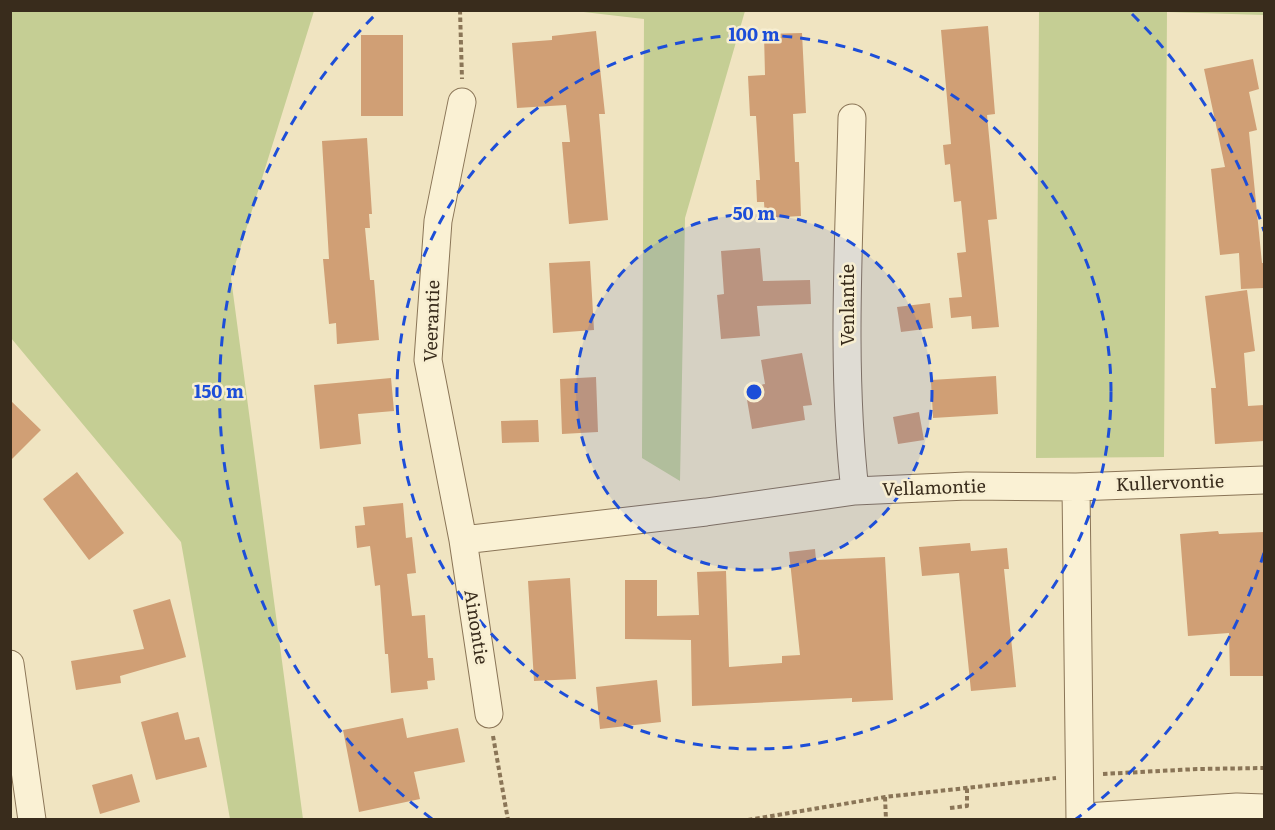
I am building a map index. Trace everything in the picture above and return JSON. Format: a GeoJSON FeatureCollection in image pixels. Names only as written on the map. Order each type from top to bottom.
{"type":"FeatureCollection","features":[{"type":"Feature","properties":{"kind":"street","name":"Veerantie"},"geometry":{"type":"LineString","coordinates":[[462,102],[438,221],[428,360],[463,540]]}},
{"type":"Feature","properties":{"kind":"street","name":"Venlantie"},"geometry":{"type":"LineString","coordinates":[[852,118],[848,287],[849,440],[855,491]]}},
{"type":"Feature","properties":{"kind":"street","name":"Kullervontie"},"geometry":{"type":"LineString","coordinates":[[1076,487],[1264,480]]}},
{"type":"Feature","properties":{"kind":"street","name":"Vellamontie"},"geometry":{"type":"LineString","coordinates":[[463,540],[706,512],[855,491],[968,486],[1076,487]]}},
{"type":"Feature","properties":{"kind":"street"},"geometry":{"type":"LineString","coordinates":[[1076,487],[1080,819]]}},
{"type":"Feature","properties":{"kind":"street","name":"Ainontie"},"geometry":{"type":"LineString","coordinates":[[463,540],[489,714]]}},
{"type":"Feature","properties":{"kind":"street"},"geometry":{"type":"LineString","coordinates":[[10,664],[24,808]]}},
{"type":"Feature","properties":{"kind":"street"},"geometry":{"type":"LineString","coordinates":[[1086,819],[1237,810],[1264,811]]}},
{"type":"Feature","properties":{"kind":"path"},"geometry":{"type":"LineString","coordinates":[[460,10],[462,18],[462,102]]}},
{"type":"Feature","properties":{"kind":"path"},"geometry":{"type":"LineString","coordinates":[[489,714],[508,819]]}},
{"type":"Feature","properties":{"kind":"path"},"geometry":{"type":"LineString","coordinates":[[748,819],[885,797],[1078,776],[1197,769],[1264,768]]}},
{"type":"Feature","properties":{"kind":"path"},"geometry":{"type":"LineString","coordinates":[[950,808],[967,806],[967,788]]}},
{"type":"Feature","properties":{"kind":"path"},"geometry":{"type":"LineString","coordinates":[[885,797],[886,819]]}},
{"type":"Feature","properties":{"kind":"green space"},"geometry":{"type":"Polygon","coordinates":[[[10,11],[314,11],[231,278],[303,819],[230,819],[181,542],[11,338],[10,11]]]}},
{"type":"Feature","properties":{"kind":"green space"},"geometry":{"type":"Polygon","coordinates":[[[575,11],[745,11],[685,218],[680,481],[642,458],[644,19],[575,11]]]}},
{"type":"Feature","properties":{"kind":"green space"},"geometry":{"type":"Polygon","coordinates":[[[983,11],[1264,11],[1264,15],[1167,12],[1164,457],[1036,458],[1039,12],[983,11]]]}},
{"type":"Feature","properties":{"kind":"building"},"geometry":{"type":"Polygon","coordinates":[[[988,26],[995,114],[987,115],[997,219],[988,220],[999,327],[972,329],[971,316],[951,318],[949,298],[962,297],[957,253],[966,252],[961,201],[954,202],[950,164],[945,165],[943,145],[951,144],[941,30],[988,26]]]}},
{"type":"Feature","properties":{"kind":"building"},"geometry":{"type":"Polygon","coordinates":[[[596,31],[605,114],[599,114],[608,220],[569,224],[562,142],[570,142],[566,105],[517,108],[512,43],[552,40],[552,36],[596,31]]]}},
{"type":"Feature","properties":{"kind":"building"},"geometry":{"type":"Polygon","coordinates":[[[802,33],[806,113],[793,114],[795,162],[799,162],[801,216],[765,218],[764,202],[757,202],[756,180],[760,180],[756,116],[750,116],[748,76],[765,75],[764,34],[802,33]]]}},
{"type":"Feature","properties":{"kind":"building"},"geometry":{"type":"Polygon","coordinates":[[[361,35],[403,35],[403,116],[361,116],[361,35]]]}},
{"type":"Feature","properties":{"kind":"building"},"geometry":{"type":"Polygon","coordinates":[[[1253,59],[1259,89],[1249,92],[1257,130],[1249,132],[1262,263],[1264,263],[1264,288],[1241,289],[1239,253],[1220,255],[1211,169],[1225,167],[1204,69],[1253,59]]]}},
{"type":"Feature","properties":{"kind":"building"},"geometry":{"type":"Polygon","coordinates":[[[367,138],[372,214],[369,214],[370,228],[365,228],[370,280],[374,280],[379,340],[337,344],[336,323],[329,324],[323,259],[329,259],[322,141],[367,138]]]}},
{"type":"Feature","properties":{"kind":"building"},"geometry":{"type":"Polygon","coordinates":[[[760,248],[763,281],[810,280],[811,304],[757,306],[760,336],[721,339],[717,295],[724,294],[721,251],[760,248]]]}},
{"type":"Feature","properties":{"kind":"building"},"geometry":{"type":"Polygon","coordinates":[[[590,261],[594,330],[553,333],[549,263],[590,261]]]}},
{"type":"Feature","properties":{"kind":"building"},"geometry":{"type":"Polygon","coordinates":[[[1247,290],[1255,351],[1244,353],[1248,406],[1264,405],[1264,441],[1215,444],[1211,388],[1216,388],[1205,296],[1247,290]]]}},
{"type":"Feature","properties":{"kind":"building"},"geometry":{"type":"Polygon","coordinates":[[[930,303],[933,328],[901,332],[897,307],[930,303]]]}},
{"type":"Feature","properties":{"kind":"building"},"geometry":{"type":"Polygon","coordinates":[[[802,353],[812,405],[803,406],[805,420],[752,429],[745,388],[765,384],[761,360],[802,353]]]}},
{"type":"Feature","properties":{"kind":"building"},"geometry":{"type":"Polygon","coordinates":[[[996,376],[998,414],[933,418],[931,380],[996,376]]]}},
{"type":"Feature","properties":{"kind":"building"},"geometry":{"type":"Polygon","coordinates":[[[596,377],[598,432],[562,434],[560,379],[596,377]]]}},
{"type":"Feature","properties":{"kind":"building"},"geometry":{"type":"Polygon","coordinates":[[[391,378],[394,411],[358,414],[361,444],[320,449],[314,385],[391,378]]]}},
{"type":"Feature","properties":{"kind":"building"},"geometry":{"type":"Polygon","coordinates":[[[10,400],[41,430],[10,461],[10,400]]]}},
{"type":"Feature","properties":{"kind":"building"},"geometry":{"type":"Polygon","coordinates":[[[919,412],[924,440],[898,444],[893,417],[919,412]]]}},
{"type":"Feature","properties":{"kind":"building"},"geometry":{"type":"Polygon","coordinates":[[[538,420],[539,442],[502,443],[501,421],[538,420]]]}},
{"type":"Feature","properties":{"kind":"building"},"geometry":{"type":"Polygon","coordinates":[[[77,472],[124,533],[89,560],[43,499],[77,472]]]}},
{"type":"Feature","properties":{"kind":"building"},"geometry":{"type":"Polygon","coordinates":[[[403,503],[406,538],[412,537],[416,573],[407,574],[412,616],[425,615],[428,658],[433,658],[435,680],[427,681],[428,689],[391,693],[388,654],[385,654],[380,585],[375,586],[370,546],[357,548],[355,526],[365,525],[363,507],[403,503]]]}},
{"type":"Feature","properties":{"kind":"building"},"geometry":{"type":"Polygon","coordinates":[[[1218,531],[1219,534],[1264,532],[1264,676],[1230,676],[1229,633],[1188,636],[1180,534],[1218,531]]]}},
{"type":"Feature","properties":{"kind":"building"},"geometry":{"type":"Polygon","coordinates":[[[970,543],[971,551],[1007,548],[1009,569],[1004,569],[1016,687],[971,691],[959,573],[922,576],[919,547],[970,543]]]}},
{"type":"Feature","properties":{"kind":"building"},"geometry":{"type":"Polygon","coordinates":[[[815,549],[816,560],[885,557],[893,700],[852,702],[852,698],[692,706],[691,640],[625,639],[625,580],[657,580],[657,616],[699,615],[697,572],[726,571],[729,667],[782,663],[782,656],[800,655],[789,552],[815,549]]]}},
{"type":"Feature","properties":{"kind":"building"},"geometry":{"type":"Polygon","coordinates":[[[570,578],[576,679],[534,681],[528,581],[570,578]]]}},
{"type":"Feature","properties":{"kind":"building"},"geometry":{"type":"Polygon","coordinates":[[[170,599],[186,657],[120,676],[121,683],[76,690],[71,661],[144,649],[133,610],[170,599]]]}},
{"type":"Feature","properties":{"kind":"building"},"geometry":{"type":"Polygon","coordinates":[[[657,680],[661,722],[600,729],[596,687],[657,680]]]}},
{"type":"Feature","properties":{"kind":"building"},"geometry":{"type":"Polygon","coordinates":[[[178,712],[185,740],[199,737],[207,767],[156,780],[141,722],[178,712]]]}},
{"type":"Feature","properties":{"kind":"building"},"geometry":{"type":"Polygon","coordinates":[[[403,718],[407,738],[458,728],[465,762],[414,772],[420,799],[359,812],[343,730],[403,718]]]}},
{"type":"Feature","properties":{"kind":"building"},"geometry":{"type":"Polygon","coordinates":[[[132,774],[140,802],[100,814],[92,785],[132,774]]]}}]}
